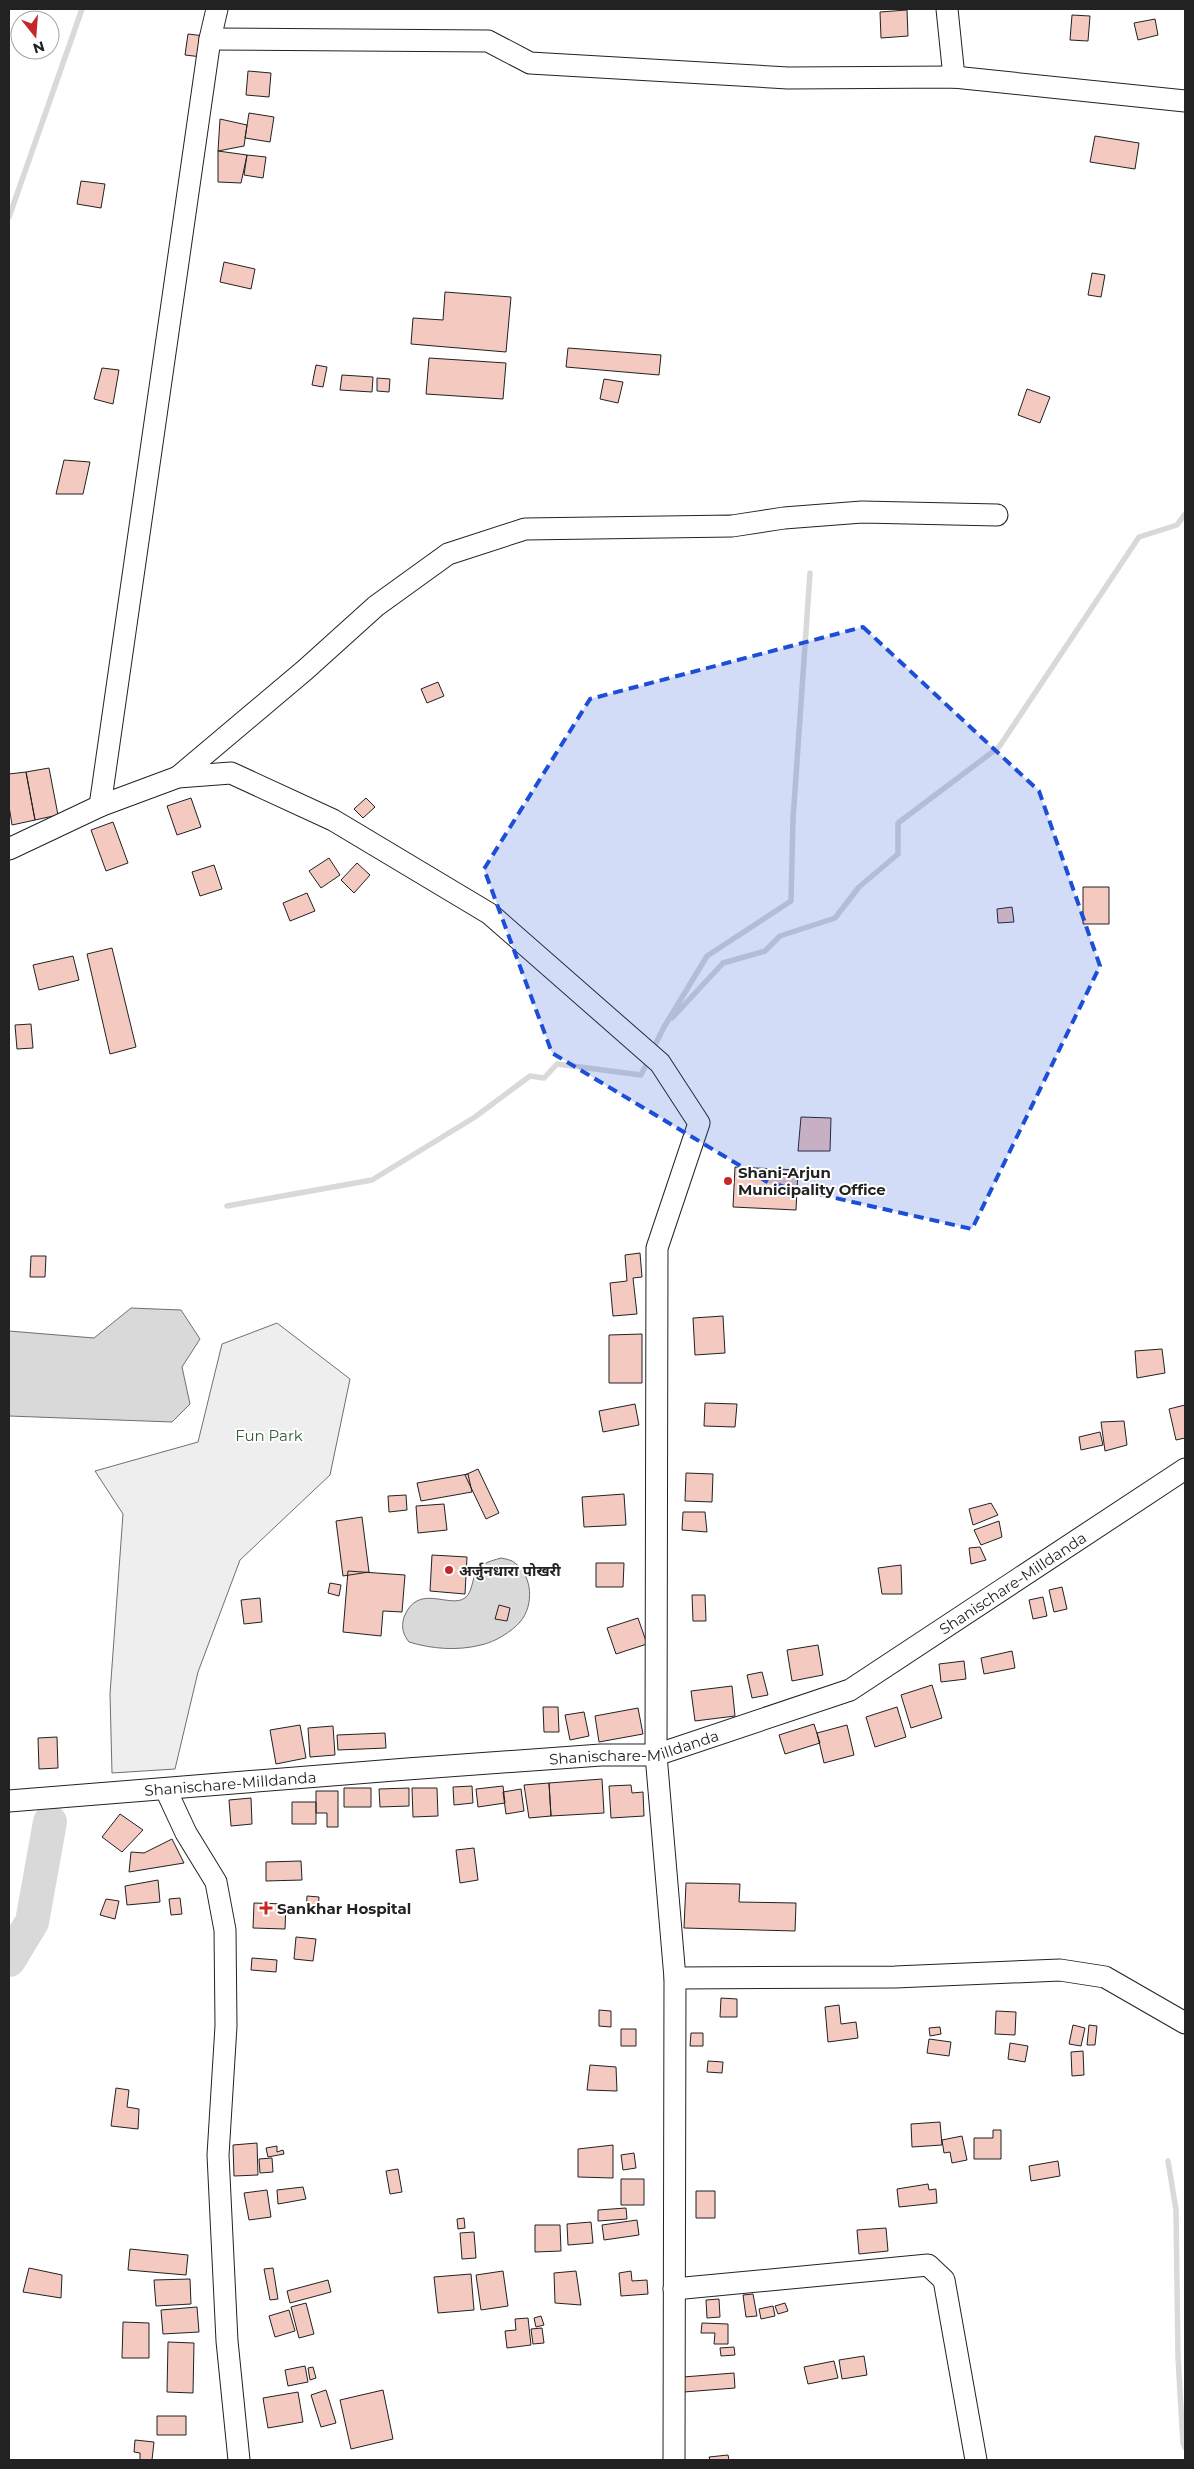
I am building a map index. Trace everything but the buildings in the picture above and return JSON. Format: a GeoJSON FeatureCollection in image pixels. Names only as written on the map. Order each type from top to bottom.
{"type":"FeatureCollection","features":[{"type":"Feature","properties":{"kind":"street"},"geometry":{"type":"LineString","coordinates":[[100,806],[210,38],[216,9]]}},
{"type":"Feature","properties":{"kind":"street"},"geometry":{"type":"LineString","coordinates":[[946,9],[954,77]]}},
{"type":"Feature","properties":{"kind":"street"},"geometry":{"type":"LineString","coordinates":[[210,38],[488,41],[530,63],[788,78],[954,77],[1185,101]]}},
{"type":"Feature","properties":{"kind":"street"},"geometry":{"type":"LineString","coordinates":[[178,777],[305,670],[376,606],[448,554],[525,529],[732,526],[784,518],[862,512],[998,515]]}},
{"type":"Feature","properties":{"kind":"street"},"geometry":{"type":"LineString","coordinates":[[9,849],[100,806],[178,777],[231,773],[333,820],[490,914],[660,1063],[698,1123],[657,1248],[656,1756],[675,1978],[674,2460]]}},
{"type":"Feature","properties":{"kind":"street","name":"Shanischare-Milldanda"},"geometry":{"type":"LineString","coordinates":[[9,1801],[166,1790],[408,1768],[601,1755],[656,1756],[850,1690],[1185,1468]]}},
{"type":"Feature","properties":{"kind":"street"},"geometry":{"type":"LineString","coordinates":[[166,1790],[186,1833],[216,1882],[225,1930],[226,2026],[218,2155],[227,2342],[240,2460]]}},
{"type":"Feature","properties":{"kind":"street"},"geometry":{"type":"LineString","coordinates":[[675,1978],[896,1977],[1060,1970],[1105,1977],[1185,2023]]}},
{"type":"Feature","properties":{"kind":"street"},"geometry":{"type":"LineString","coordinates":[[674,2289],[928,2265],[944,2280],[976,2460]]}},
{"type":"Feature","properties":{"kind":"highlighted area"},"geometry":{"type":"Polygon","coordinates":[[[863,627],[1039,791],[1100,966],[972,1229],[769,1183],[552,1053],[484,869],[590,699],[863,627]]]}},
{"type":"Feature","properties":{"kind":"green space","name":"Fun Park"},"geometry":{"type":"Polygon","coordinates":[[[277,1323],[350,1379],[330,1475],[240,1560],[198,1672],[175,1769],[112,1773],[110,1694],[123,1514],[95,1471],[198,1442],[222,1344],[277,1323]]]}},
{"type":"Feature","properties":{"kind":"shaded area"},"geometry":{"type":"Polygon","coordinates":[[[131,1308],[181,1310],[200,1339],[182,1367],[190,1404],[172,1422],[9,1416],[9,1331],[94,1338],[131,1308]]]}},
{"type":"Feature","properties":{"kind":"shaded area"},"geometry":{"type":"Polygon","coordinates":[[[501,1558],[511,1560],[521,1569],[530,1591],[528,1608],[516,1626],[497,1639],[472,1647],[445,1648],[409,1642],[404,1633],[403,1624],[404,1617],[410,1607],[417,1601],[425,1599],[434,1598],[458,1601],[465,1598],[470,1591],[479,1568],[487,1562],[501,1558]]]}},
{"type":"Feature","properties":{"kind":"waterway"},"geometry":{"type":"LineString","coordinates":[[9,217],[82,9]]}},
{"type":"Feature","properties":{"kind":"waterway"},"geometry":{"type":"LineString","coordinates":[[672,1018],[723,963],[765,951],[780,936],[835,918],[859,887],[898,854],[898,823],[999,747],[1139,537],[1177,525],[1185,514]]}},
{"type":"Feature","properties":{"kind":"waterway"},"geometry":{"type":"LineString","coordinates":[[652,1051],[664,1027],[707,956],[791,901],[793,819],[810,573]]}},
{"type":"Feature","properties":{"kind":"waterway"},"geometry":{"type":"LineString","coordinates":[[227,1206],[372,1180],[475,1117],[530,1076],[544,1078],[557,1064],[641,1075],[649,1059]]}},
{"type":"Feature","properties":{"kind":"waterway"},"geometry":{"type":"LineString","coordinates":[[9,1960],[32,1922],[50,1822]]}},
{"type":"Feature","properties":{"kind":"waterway"},"geometry":{"type":"LineString","coordinates":[[1168,2161],[1176,2210],[1178,2357],[1183,2443],[1185,2448]]}},
{"type":"Feature","properties":{"kind":"place","name":"Shani-Arjun Municipality Office"},"geometry":{"type":"Point","coordinates":[728,1181]}},
{"type":"Feature","properties":{"kind":"place","name":"अर्जुनधारा पोखरी"},"geometry":{"type":"Point","coordinates":[449,1570]}},
{"type":"Feature","properties":{"kind":"place","name":"Sankhar Hospital"},"geometry":{"type":"Point","coordinates":[266,1908]}}]}
